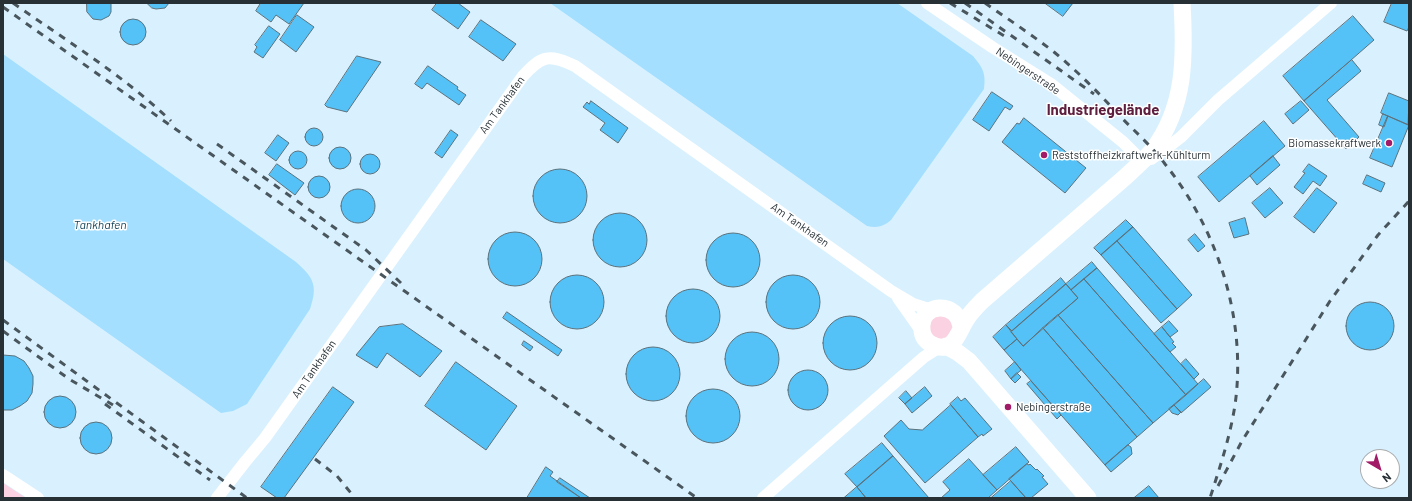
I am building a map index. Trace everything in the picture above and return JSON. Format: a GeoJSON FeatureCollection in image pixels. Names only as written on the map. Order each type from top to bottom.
{"type":"FeatureCollection","features":[{"type":"Feature","properties":{"kind":"street","name":"Nebingerstraße"},"geometry":{"type":"LineString","coordinates":[[927,3],[992,47],[1051,84],[1123,142],[1148,155]]}},
{"type":"Feature","properties":{"kind":"street"},"geometry":{"type":"LineString","coordinates":[[763,498],[924,358],[951,340],[982,301],[1148,155],[1163,133],[1171,117],[1181,83],[1184,55],[1182,3]]}},
{"type":"Feature","properties":{"kind":"street"},"geometry":{"type":"LineString","coordinates":[[1148,155],[1148,160],[1154,158],[1181,137],[1218,100],[1331,3]]}},
{"type":"Feature","properties":{"kind":"street","name":"Am Tankhafen"},"geometry":{"type":"LineString","coordinates":[[217,498],[270,432],[523,76],[534,64],[548,58],[562,60],[575,66],[891,291],[913,304],[932,310]]}},
{"type":"Feature","properties":{"kind":"street","name":"Am Tankhafen"},"geometry":{"type":"LineString","coordinates":[[891,291],[908,310],[923,335]]}},
{"type":"Feature","properties":{"kind":"street"},"geometry":{"type":"LineString","coordinates":[[924,358],[927,350],[923,335],[922,323],[924,318],[932,310],[940,308],[951,310],[964,308],[982,301]]}},
{"type":"Feature","properties":{"kind":"street"},"geometry":{"type":"LineString","coordinates":[[951,310],[958,318],[951,340],[957,352],[968,361],[1088,498]]}},
{"type":"Feature","properties":{"kind":"street"},"geometry":{"type":"LineString","coordinates":[[923,335],[932,344],[951,340]]}},
{"type":"Feature","properties":{"kind":"street"},"geometry":{"type":"LineString","coordinates":[[3,475],[38,498]]}},
{"type":"Feature","properties":{"kind":"shaded area"},"geometry":{"type":"Polygon","coordinates":[[[947,315],[954,326],[946,340],[933,339],[928,324],[933,316],[947,315]]]}},
{"type":"Feature","properties":{"kind":"shaded area"},"geometry":{"type":"Polygon","coordinates":[[[3,483],[26,498],[3,498],[3,483]]]}},
{"type":"Feature","properties":{"kind":"water"},"geometry":{"type":"Polygon","coordinates":[[[550,3],[897,3],[973,56],[983,71],[985,79],[984,89],[891,220],[880,226],[867,226],[550,3]]]}},
{"type":"Feature","properties":{"kind":"water","name":"Tankhafen"},"geometry":{"type":"Polygon","coordinates":[[[3,54],[296,262],[307,273],[313,283],[314,288],[310,309],[247,404],[233,411],[221,413],[3,259],[3,54]]]}},
{"type":"Feature","properties":{"kind":"building"},"geometry":{"type":"Polygon","coordinates":[[[87,3],[111,3],[111,12],[109,16],[101,20],[93,19],[87,12],[87,3]]]}},
{"type":"Feature","properties":{"kind":"building"},"geometry":{"type":"Polygon","coordinates":[[[147,3],[169,3],[165,8],[156,9],[152,8],[147,3]]]}},
{"type":"Feature","properties":{"kind":"building"},"geometry":{"type":"Polygon","coordinates":[[[261,3],[304,3],[289,24],[276,15],[271,22],[256,11],[261,3]]]}},
{"type":"Feature","properties":{"kind":"building"},"geometry":{"type":"Polygon","coordinates":[[[437,3],[458,3],[470,12],[458,29],[432,10],[437,3]]]}},
{"type":"Feature","properties":{"kind":"building"},"geometry":{"type":"Polygon","coordinates":[[[1045,3],[1073,3],[1063,16],[1045,3]]]}},
{"type":"Feature","properties":{"kind":"building"},"geometry":{"type":"Polygon","coordinates":[[[1392,3],[1409,3],[1409,27],[1407,31],[1384,22],[1392,3]]]}},
{"type":"Feature","properties":{"kind":"building"},"geometry":{"type":"Polygon","coordinates":[[[297,15],[314,27],[296,52],[280,40],[297,15]]]}},
{"type":"Feature","properties":{"kind":"building"},"geometry":{"type":"Polygon","coordinates":[[[1353,16],[1374,40],[1304,101],[1283,76],[1353,16]]]}},
{"type":"Feature","properties":{"kind":"building"},"geometry":{"type":"Polygon","coordinates":[[[133,19],[142,23],[146,32],[142,41],[133,45],[124,41],[120,32],[124,23],[133,19]]]}},
{"type":"Feature","properties":{"kind":"building"},"geometry":{"type":"Polygon","coordinates":[[[481,20],[516,44],[503,61],[469,37],[481,20]]]}},
{"type":"Feature","properties":{"kind":"building"},"geometry":{"type":"Polygon","coordinates":[[[269,26],[280,34],[263,58],[254,52],[257,47],[255,45],[269,26]]]}},
{"type":"Feature","properties":{"kind":"building"},"geometry":{"type":"Polygon","coordinates":[[[357,56],[381,62],[347,112],[327,107],[325,105],[357,56]]]}},
{"type":"Feature","properties":{"kind":"building"},"geometry":{"type":"Polygon","coordinates":[[[1352,60],[1361,71],[1327,100],[1359,137],[1346,149],[1304,101],[1352,60]]]}},
{"type":"Feature","properties":{"kind":"building"},"geometry":{"type":"Polygon","coordinates":[[[428,66],[458,87],[457,89],[466,95],[459,105],[427,83],[422,89],[415,84],[428,66]]]}},
{"type":"Feature","properties":{"kind":"building"},"geometry":{"type":"Polygon","coordinates":[[[992,92],[1013,106],[1010,110],[1005,107],[989,131],[973,120],[992,92]]]}},
{"type":"Feature","properties":{"kind":"building"},"geometry":{"type":"Polygon","coordinates":[[[1389,93],[1409,101],[1408,125],[1381,113],[1389,93]]]}},
{"type":"Feature","properties":{"kind":"building"},"geometry":{"type":"Polygon","coordinates":[[[591,101],[628,128],[618,143],[600,130],[605,123],[583,107],[587,102],[589,104],[591,101]]]}},
{"type":"Feature","properties":{"kind":"building"},"geometry":{"type":"Polygon","coordinates":[[[1301,101],[1309,110],[1293,124],[1285,114],[1301,101]]]}},
{"type":"Feature","properties":{"kind":"building"},"geometry":{"type":"Polygon","coordinates":[[[1383,114],[1388,116],[1384,127],[1379,125],[1383,114]]]}},
{"type":"Feature","properties":{"kind":"building","name":"Biomassekraftwerk"},"geometry":{"type":"Polygon","coordinates":[[[1388,116],[1409,125],[1392,167],[1370,158],[1388,116]]]}},
{"type":"Feature","properties":{"kind":"building","name":"Reststoffheizkraftwerk-Kühlturm"},"geometry":{"type":"Polygon","coordinates":[[[1024,118],[1086,168],[1065,193],[1002,142],[1017,123],[1019,124],[1024,118]]]}},
{"type":"Feature","properties":{"kind":"building"},"geometry":{"type":"Polygon","coordinates":[[[1264,121],[1285,146],[1219,202],[1198,177],[1264,121]]]}},
{"type":"Feature","properties":{"kind":"building"},"geometry":{"type":"Polygon","coordinates":[[[314,128],[320,131],[323,137],[320,143],[314,146],[308,143],[305,137],[308,131],[314,128]]]}},
{"type":"Feature","properties":{"kind":"building"},"geometry":{"type":"Polygon","coordinates":[[[451,130],[458,135],[442,158],[435,153],[451,130]]]}},
{"type":"Feature","properties":{"kind":"building"},"geometry":{"type":"Polygon","coordinates":[[[278,135],[289,143],[276,161],[265,153],[278,135]]]}},
{"type":"Feature","properties":{"kind":"building"},"geometry":{"type":"Polygon","coordinates":[[[340,147],[348,150],[351,158],[348,166],[340,169],[332,166],[329,158],[332,150],[340,147]]]}},
{"type":"Feature","properties":{"kind":"building"},"geometry":{"type":"Polygon","coordinates":[[[298,151],[304,154],[307,160],[304,166],[298,169],[292,166],[289,160],[292,154],[298,151]]]}},
{"type":"Feature","properties":{"kind":"building"},"geometry":{"type":"Polygon","coordinates":[[[370,154],[377,157],[380,164],[377,171],[370,174],[363,171],[360,164],[363,157],[370,154]]]}},
{"type":"Feature","properties":{"kind":"building"},"geometry":{"type":"Polygon","coordinates":[[[1273,156],[1280,165],[1257,185],[1250,176],[1273,156]]]}},
{"type":"Feature","properties":{"kind":"building"},"geometry":{"type":"Polygon","coordinates":[[[277,164],[304,183],[295,195],[269,175],[277,164]]]}},
{"type":"Feature","properties":{"kind":"building"},"geometry":{"type":"Polygon","coordinates":[[[1309,164],[1327,176],[1320,186],[1313,181],[1303,194],[1294,187],[1305,173],[1303,172],[1309,164]]]}},
{"type":"Feature","properties":{"kind":"building"},"geometry":{"type":"Polygon","coordinates":[[[555,169],[565,169],[575,173],[583,181],[587,191],[587,201],[583,211],[575,219],[565,223],[555,223],[545,219],[537,211],[533,201],[533,191],[537,181],[545,173],[555,169]]]}},
{"type":"Feature","properties":{"kind":"building"},"geometry":{"type":"Polygon","coordinates":[[[1367,175],[1385,183],[1381,192],[1363,184],[1367,175]]]}},
{"type":"Feature","properties":{"kind":"building"},"geometry":{"type":"Polygon","coordinates":[[[319,176],[327,179],[330,187],[327,195],[319,198],[311,195],[308,187],[311,179],[319,176]]]}},
{"type":"Feature","properties":{"kind":"building"},"geometry":{"type":"Polygon","coordinates":[[[1270,188],[1283,203],[1265,218],[1252,203],[1270,188]]]}},
{"type":"Feature","properties":{"kind":"building"},"geometry":{"type":"Polygon","coordinates":[[[1317,188],[1337,203],[1314,233],[1294,217],[1317,188]]]}},
{"type":"Feature","properties":{"kind":"building"},"geometry":{"type":"Polygon","coordinates":[[[355,189],[361,189],[365,190],[372,196],[375,206],[374,213],[368,220],[361,223],[355,223],[351,222],[344,216],[341,209],[341,203],[342,199],[348,192],[355,189]]]}},
{"type":"Feature","properties":{"kind":"building"},"geometry":{"type":"Polygon","coordinates":[[[615,213],[625,213],[635,217],[643,225],[647,235],[647,245],[643,255],[635,263],[625,267],[615,267],[605,263],[597,255],[593,245],[593,235],[597,225],[605,217],[615,213]]]}},
{"type":"Feature","properties":{"kind":"building"},"geometry":{"type":"Polygon","coordinates":[[[1245,218],[1249,234],[1234,238],[1229,223],[1245,218]]]}},
{"type":"Feature","properties":{"kind":"building"},"geometry":{"type":"Polygon","coordinates":[[[1126,220],[1133,227],[1101,255],[1094,248],[1126,220]]]}},
{"type":"Feature","properties":{"kind":"building"},"geometry":{"type":"Polygon","coordinates":[[[1133,227],[1192,295],[1177,309],[1117,241],[1133,227]]]}},
{"type":"Feature","properties":{"kind":"building"},"geometry":{"type":"Polygon","coordinates":[[[510,232],[520,232],[530,236],[538,244],[542,254],[542,264],[538,274],[530,282],[520,286],[510,286],[500,282],[492,274],[488,264],[488,254],[492,244],[500,236],[510,232]]]}},
{"type":"Feature","properties":{"kind":"building"},"geometry":{"type":"Polygon","coordinates":[[[728,233],[738,233],[748,237],[756,245],[760,255],[760,265],[756,275],[748,283],[738,287],[728,287],[718,283],[710,275],[706,265],[706,255],[710,245],[718,237],[728,233]]]}},
{"type":"Feature","properties":{"kind":"building"},"geometry":{"type":"Polygon","coordinates":[[[1195,234],[1205,246],[1198,252],[1188,240],[1195,234]]]}},
{"type":"Feature","properties":{"kind":"building"},"geometry":{"type":"Polygon","coordinates":[[[1117,241],[1177,309],[1161,323],[1101,255],[1117,241]]]}},
{"type":"Feature","properties":{"kind":"building"},"geometry":{"type":"Polygon","coordinates":[[[1092,262],[1097,268],[1071,290],[1066,284],[1092,262]]]}},
{"type":"Feature","properties":{"kind":"building"},"geometry":{"type":"Polygon","coordinates":[[[1097,268],[1198,384],[1186,395],[1084,279],[1097,268]]]}},
{"type":"Feature","properties":{"kind":"building"},"geometry":{"type":"Polygon","coordinates":[[[572,275],[582,275],[592,279],[600,287],[604,297],[604,307],[600,317],[592,325],[582,329],[572,329],[562,325],[554,317],[550,307],[550,297],[554,287],[562,279],[572,275]]]}},
{"type":"Feature","properties":{"kind":"building"},"geometry":{"type":"Polygon","coordinates":[[[788,275],[798,275],[808,279],[816,287],[820,297],[820,307],[816,317],[808,325],[798,329],[788,329],[778,325],[770,317],[766,307],[766,297],[770,287],[778,279],[788,275]]]}},
{"type":"Feature","properties":{"kind":"building"},"geometry":{"type":"Polygon","coordinates":[[[1061,278],[1066,284],[1012,331],[1006,325],[1061,278]]]}},
{"type":"Feature","properties":{"kind":"building"},"geometry":{"type":"Polygon","coordinates":[[[1084,279],[1186,395],[1153,423],[1058,315],[1078,298],[1071,290],[1084,279]]]}},
{"type":"Feature","properties":{"kind":"building"},"geometry":{"type":"Polygon","coordinates":[[[1066,284],[1078,298],[1023,346],[1011,332],[1066,284]]]}},
{"type":"Feature","properties":{"kind":"building"},"geometry":{"type":"Polygon","coordinates":[[[688,289],[698,289],[708,293],[716,301],[720,311],[720,321],[716,331],[708,339],[698,343],[688,343],[678,339],[670,331],[666,321],[666,311],[670,301],[678,293],[688,289]]]}},
{"type":"Feature","properties":{"kind":"building"},"geometry":{"type":"Polygon","coordinates":[[[1365,302],[1375,302],[1387,309],[1394,321],[1394,331],[1387,343],[1375,350],[1365,350],[1357,346],[1350,339],[1346,331],[1346,321],[1350,313],[1357,306],[1365,302]]]}},
{"type":"Feature","properties":{"kind":"building"},"geometry":{"type":"Polygon","coordinates":[[[507,312],[562,350],[558,356],[503,318],[507,312]]]}},
{"type":"Feature","properties":{"kind":"building"},"geometry":{"type":"Polygon","coordinates":[[[1058,315],[1153,423],[1137,437],[1043,328],[1058,315]]]}},
{"type":"Feature","properties":{"kind":"building"},"geometry":{"type":"Polygon","coordinates":[[[845,316],[855,316],[865,320],[873,328],[877,338],[877,348],[873,358],[865,366],[855,370],[845,370],[835,366],[827,358],[823,348],[823,338],[827,328],[835,320],[845,316]]]}},
{"type":"Feature","properties":{"kind":"building"},"geometry":{"type":"Polygon","coordinates":[[[1169,321],[1178,331],[1170,337],[1162,327],[1169,321]]]}},
{"type":"Feature","properties":{"kind":"building"},"geometry":{"type":"Polygon","coordinates":[[[403,324],[442,351],[420,377],[387,353],[377,368],[356,355],[379,327],[403,324]]]}},
{"type":"Feature","properties":{"kind":"building"},"geometry":{"type":"Polygon","coordinates":[[[1006,325],[1017,339],[1004,350],[993,337],[1006,325]]]}},
{"type":"Feature","properties":{"kind":"building"},"geometry":{"type":"Polygon","coordinates":[[[1162,327],[1174,342],[1172,343],[1176,347],[1170,352],[1154,334],[1162,327]]]}},
{"type":"Feature","properties":{"kind":"building"},"geometry":{"type":"Polygon","coordinates":[[[1043,328],[1137,437],[1105,465],[1004,350],[1017,339],[1023,346],[1043,328]]]}},
{"type":"Feature","properties":{"kind":"building"},"geometry":{"type":"Polygon","coordinates":[[[747,332],[757,332],[767,336],[775,344],[779,354],[779,364],[775,374],[767,382],[757,386],[747,386],[737,382],[729,374],[725,364],[725,354],[729,344],[737,336],[747,332]]]}},
{"type":"Feature","properties":{"kind":"building"},"geometry":{"type":"Polygon","coordinates":[[[524,341],[533,347],[530,351],[522,345],[524,341]]]}},
{"type":"Feature","properties":{"kind":"building"},"geometry":{"type":"Polygon","coordinates":[[[648,347],[658,347],[668,351],[676,359],[680,369],[680,379],[676,389],[668,397],[658,401],[648,401],[638,397],[630,389],[626,379],[626,369],[630,359],[638,351],[648,347]]]}},
{"type":"Feature","properties":{"kind":"building"},"geometry":{"type":"Polygon","coordinates":[[[3,355],[15,356],[24,361],[33,376],[32,393],[27,401],[12,410],[3,410],[3,355]]]}},
{"type":"Feature","properties":{"kind":"building"},"geometry":{"type":"Polygon","coordinates":[[[1186,359],[1199,374],[1194,379],[1181,364],[1186,359]]]}},
{"type":"Feature","properties":{"kind":"building"},"geometry":{"type":"Polygon","coordinates":[[[456,362],[517,406],[486,450],[425,406],[456,362]]]}},
{"type":"Feature","properties":{"kind":"building"},"geometry":{"type":"Polygon","coordinates":[[[1015,362],[1021,370],[1011,379],[1005,371],[1015,362]]]}},
{"type":"Feature","properties":{"kind":"building"},"geometry":{"type":"Polygon","coordinates":[[[812,370],[819,373],[825,379],[828,390],[827,398],[819,407],[812,410],[804,410],[797,407],[789,398],[788,386],[791,379],[800,371],[812,370]]]}},
{"type":"Feature","properties":{"kind":"building"},"geometry":{"type":"Polygon","coordinates":[[[1017,373],[1021,377],[1015,383],[1011,379],[1017,373]]]}},
{"type":"Feature","properties":{"kind":"building"},"geometry":{"type":"Polygon","coordinates":[[[1204,379],[1211,387],[1181,413],[1174,405],[1204,379]]]}},
{"type":"Feature","properties":{"kind":"building"},"geometry":{"type":"Polygon","coordinates":[[[1031,381],[1061,415],[1057,419],[1027,384],[1031,381]]]}},
{"type":"Feature","properties":{"kind":"building"},"geometry":{"type":"Polygon","coordinates":[[[333,387],[354,402],[284,498],[277,498],[261,487],[333,387]]]}},
{"type":"Feature","properties":{"kind":"building"},"geometry":{"type":"Polygon","coordinates":[[[925,387],[932,396],[912,413],[905,404],[925,387]]]}},
{"type":"Feature","properties":{"kind":"building"},"geometry":{"type":"Polygon","coordinates":[[[708,389],[718,389],[728,393],[736,401],[740,411],[740,421],[736,431],[728,439],[718,443],[708,443],[698,439],[690,431],[686,421],[686,411],[690,401],[698,393],[708,389]]]}},
{"type":"Feature","properties":{"kind":"building"},"geometry":{"type":"Polygon","coordinates":[[[906,391],[912,398],[905,404],[899,398],[906,391]]]}},
{"type":"Feature","properties":{"kind":"building"},"geometry":{"type":"Polygon","coordinates":[[[60,396],[69,399],[73,403],[76,412],[73,421],[69,425],[60,428],[51,425],[47,421],[44,412],[47,403],[51,399],[60,396]]]}},
{"type":"Feature","properties":{"kind":"building"},"geometry":{"type":"Polygon","coordinates":[[[958,397],[961,401],[965,398],[992,429],[983,436],[982,434],[978,437],[950,404],[958,397]]]}},
{"type":"Feature","properties":{"kind":"building"},"geometry":{"type":"Polygon","coordinates":[[[951,405],[978,437],[925,483],[884,436],[901,420],[909,429],[922,430],[951,405]]]}},
{"type":"Feature","properties":{"kind":"building"},"geometry":{"type":"Polygon","coordinates":[[[1174,405],[1181,412],[1178,415],[1172,413],[1169,409],[1174,405]]]}},
{"type":"Feature","properties":{"kind":"building"},"geometry":{"type":"Polygon","coordinates":[[[96,422],[105,425],[109,429],[112,438],[109,447],[105,451],[96,454],[87,451],[83,447],[80,438],[83,429],[87,425],[96,422]]]}},
{"type":"Feature","properties":{"kind":"building"},"geometry":{"type":"Polygon","coordinates":[[[882,443],[893,456],[857,487],[845,474],[882,443]]]}},
{"type":"Feature","properties":{"kind":"building"},"geometry":{"type":"Polygon","coordinates":[[[1128,445],[1131,447],[1132,454],[1111,472],[1105,465],[1128,445]]]}},
{"type":"Feature","properties":{"kind":"building"},"geometry":{"type":"Polygon","coordinates":[[[1016,447],[1029,462],[997,490],[983,475],[1016,447]]]}},
{"type":"Feature","properties":{"kind":"building"},"geometry":{"type":"Polygon","coordinates":[[[893,456],[929,498],[866,498],[857,487],[893,456]]]}},
{"type":"Feature","properties":{"kind":"building"},"geometry":{"type":"Polygon","coordinates":[[[969,459],[997,490],[988,498],[941,498],[950,490],[943,482],[969,459]]]}},
{"type":"Feature","properties":{"kind":"building"},"geometry":{"type":"Polygon","coordinates":[[[1027,464],[1030,464],[1036,470],[1037,469],[1044,476],[1042,477],[1048,484],[1031,498],[1026,498],[1009,479],[1027,464]]]}},
{"type":"Feature","properties":{"kind":"building"},"geometry":{"type":"Polygon","coordinates":[[[546,467],[553,472],[550,476],[581,498],[527,498],[546,467]]]}},
{"type":"Feature","properties":{"kind":"building"},"geometry":{"type":"Polygon","coordinates":[[[560,478],[590,498],[581,498],[557,482],[560,478]]]}},
{"type":"Feature","properties":{"kind":"building"},"geometry":{"type":"Polygon","coordinates":[[[1011,481],[1026,498],[991,498],[1011,481]]]}},
{"type":"Feature","properties":{"kind":"building"},"geometry":{"type":"Polygon","coordinates":[[[1149,486],[1159,498],[1134,498],[1149,486]]]}},
{"type":"Feature","properties":{"kind":"building"},"geometry":{"type":"Polygon","coordinates":[[[857,487],[866,498],[844,498],[857,487]]]}},
{"type":"Feature","properties":{"kind":"railway"},"geometry":{"type":"LineString","coordinates":[[13,3],[115,74],[171,121]]}},
{"type":"Feature","properties":{"kind":"railway"},"geometry":{"type":"LineString","coordinates":[[950,3],[1006,37]]}},
{"type":"Feature","properties":{"kind":"railway"},"geometry":{"type":"LineString","coordinates":[[965,3],[1094,94]]}},
{"type":"Feature","properties":{"kind":"railway"},"geometry":{"type":"LineString","coordinates":[[985,3],[1054,52],[1087,81],[1148,144],[1160,157],[1184,190],[1214,247],[1224,277],[1232,309],[1237,341],[1238,373],[1235,405],[1230,429],[1210,498]]}},
{"type":"Feature","properties":{"kind":"railway"},"geometry":{"type":"LineString","coordinates":[[3,7],[697,498]]}},
{"type":"Feature","properties":{"kind":"railway"},"geometry":{"type":"LineString","coordinates":[[217,144],[366,250],[401,283]]}},
{"type":"Feature","properties":{"kind":"railway"},"geometry":{"type":"LineString","coordinates":[[1218,486],[1242,441],[1330,301],[1378,235],[1409,201]]}},
{"type":"Feature","properties":{"kind":"railway"},"geometry":{"type":"LineString","coordinates":[[3,320],[247,498]]}},
{"type":"Feature","properties":{"kind":"railway"},"geometry":{"type":"LineString","coordinates":[[3,331],[69,379],[113,405]]}},
{"type":"Feature","properties":{"kind":"railway"},"geometry":{"type":"LineString","coordinates":[[105,404],[210,480]]}},
{"type":"Feature","properties":{"kind":"railway"},"geometry":{"type":"LineString","coordinates":[[315,459],[337,476],[355,498]]}},
{"type":"Feature","properties":{"kind":"place","name":"Biomassekraftwerk"},"geometry":{"type":"Point","coordinates":[1389,143]}},
{"type":"Feature","properties":{"kind":"place","name":"Reststoffheizkraftwerk-Kühlturm"},"geometry":{"type":"Point","coordinates":[1044,155]}},
{"type":"Feature","properties":{"kind":"place","name":"Nebingerstraße"},"geometry":{"type":"Point","coordinates":[1008,407]}},
{"type":"Feature","properties":{"kind":"district","name":"Industriegelände"},"geometry":{"type":"Point","coordinates":[1103,110]}}]}
